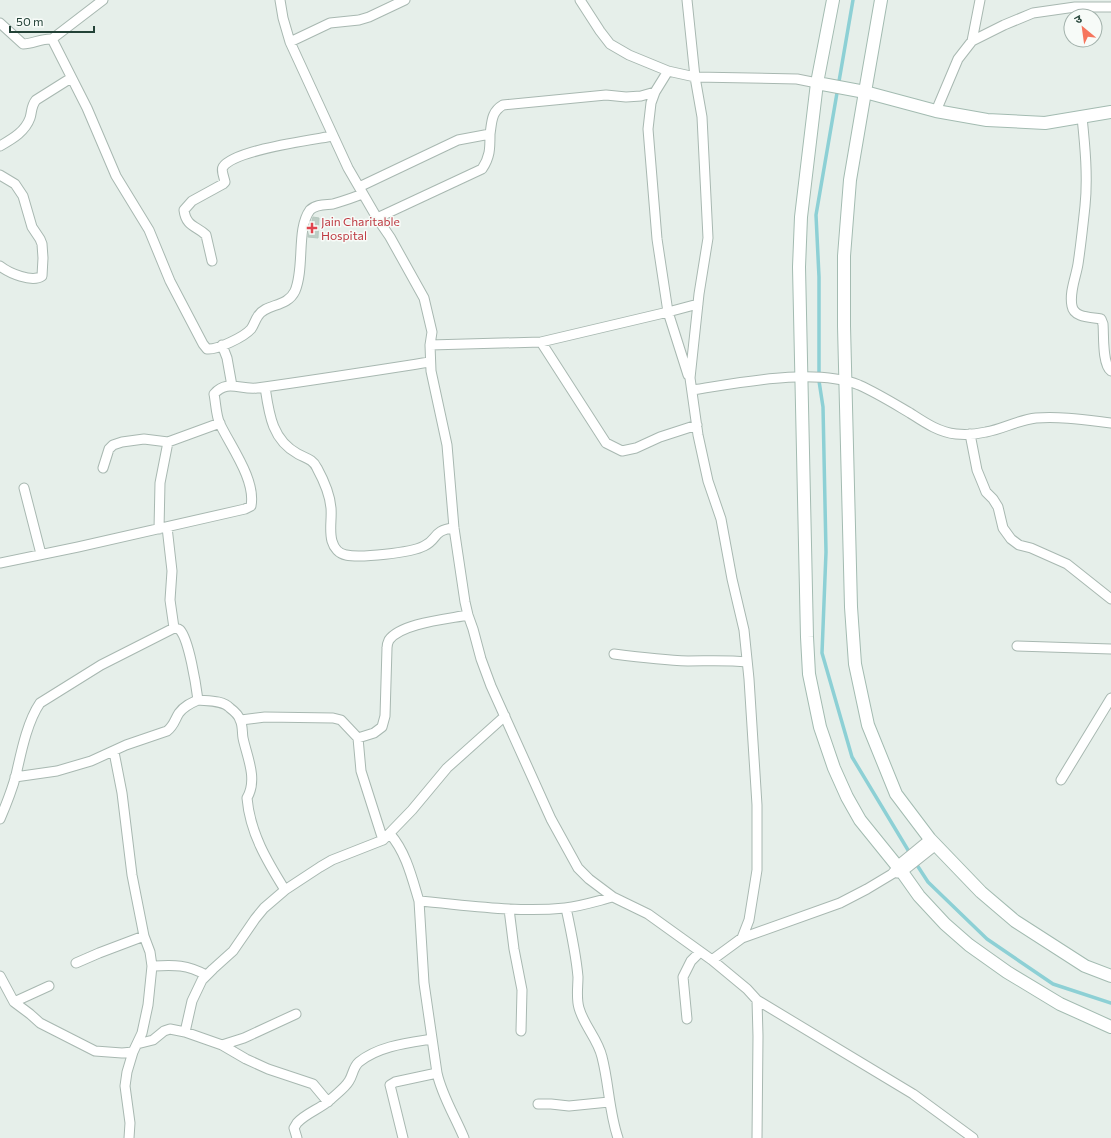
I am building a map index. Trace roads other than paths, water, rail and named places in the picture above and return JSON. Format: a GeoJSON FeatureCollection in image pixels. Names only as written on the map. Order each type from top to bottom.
{"type":"FeatureCollection","features":[{"type":"Feature","properties":{"kind":"street"},"geometry":{"type":"LineString","coordinates":[[280,0],[283,18],[290,42],[348,168],[377,218],[390,237],[424,298],[432,332],[430,346],[431,371],[447,445],[454,528],[468,615],[483,666],[491,686],[552,819],[578,868],[589,879],[613,897],[648,914],[712,960],[747,989],[757,1000],[912,1094],[973,1138]]}},
{"type":"Feature","properties":{"kind":"street"},"geometry":{"type":"LineString","coordinates":[[290,42],[330,23],[359,20],[369,17],[405,0]]}},
{"type":"Feature","properties":{"kind":"street"},"geometry":{"type":"LineString","coordinates":[[580,0],[610,44],[629,55],[668,71],[695,77],[797,79],[859,91],[936,111],[987,120],[1045,123],[1111,112]]}},
{"type":"Feature","properties":{"kind":"street"},"geometry":{"type":"LineString","coordinates":[[687,0],[695,77],[702,117],[708,238],[698,304],[690,378]]}},
{"type":"Feature","properties":{"kind":"street"},"geometry":{"type":"LineString","coordinates":[[833,0],[801,217],[799,267],[807,637],[809,674],[820,727],[834,768],[847,797],[860,820],[900,868],[919,896],[944,924],[969,945],[1008,972],[1060,1004],[1111,1026]]}},
{"type":"Feature","properties":{"kind":"street"},"geometry":{"type":"LineString","coordinates":[[881,0],[859,91],[844,256],[845,380],[851,607],[855,664],[868,725],[896,794],[930,843],[981,892],[1015,921],[1085,966],[1111,976]]}},
{"type":"Feature","properties":{"kind":"street"},"geometry":{"type":"LineString","coordinates":[[972,41],[980,0]]}},
{"type":"Feature","properties":{"kind":"street"},"geometry":{"type":"LineString","coordinates":[[0,23],[23,44],[52,39],[100,1]]}},
{"type":"Feature","properties":{"kind":"street"},"geometry":{"type":"LineString","coordinates":[[936,111],[958,59],[972,41],[1004,25],[1034,13],[1075,6],[1108,5]]}},
{"type":"Feature","properties":{"kind":"street"},"geometry":{"type":"LineString","coordinates":[[52,39],[87,108],[116,176],[149,230],[170,281],[207,349],[212,350],[237,339],[250,331],[261,312],[286,302],[291,297],[295,291],[301,270],[303,230],[310,210],[319,206],[352,198],[361,190],[458,140],[490,134]]}},
{"type":"Feature","properties":{"kind":"street"},"geometry":{"type":"LineString","coordinates":[[668,71],[654,92],[651,103],[648,129],[657,239],[668,312],[690,378],[698,434],[708,481],[721,519],[732,579],[744,630],[747,662],[757,805],[757,870],[749,920],[742,938]]}},
{"type":"Feature","properties":{"kind":"street"},"geometry":{"type":"LineString","coordinates":[[0,146],[20,133],[26,127],[30,118],[32,105],[36,100],[71,78]]}},
{"type":"Feature","properties":{"kind":"street"},"geometry":{"type":"LineString","coordinates":[[377,218],[482,169],[488,160],[490,134],[494,114],[497,108],[503,105],[606,96],[641,96],[654,92]]}},
{"type":"Feature","properties":{"kind":"street"},"geometry":{"type":"LineString","coordinates":[[1082,117],[1085,146],[1085,204],[1078,265],[1073,288],[1072,307],[1075,313],[1100,319],[1103,324],[1106,363],[1111,371]]}},
{"type":"Feature","properties":{"kind":"street"},"geometry":{"type":"LineString","coordinates":[[212,261],[206,235],[192,227],[184,210],[192,201],[225,182],[222,170],[223,167],[230,161],[255,150],[333,136]]}},
{"type":"Feature","properties":{"kind":"street"},"geometry":{"type":"LineString","coordinates":[[0,175],[15,184],[23,196],[32,227],[40,239],[43,258],[42,276],[39,278],[30,278],[15,275],[0,266]]}},
{"type":"Feature","properties":{"kind":"street"},"geometry":{"type":"LineString","coordinates":[[430,346],[541,342],[698,304]]}},
{"type":"Feature","properties":{"kind":"street"},"geometry":{"type":"LineString","coordinates":[[541,342],[606,443],[615,449],[622,451],[636,448],[660,437],[697,425]]}},
{"type":"Feature","properties":{"kind":"street"},"geometry":{"type":"LineString","coordinates":[[222,345],[227,358],[232,386]]}},
{"type":"Feature","properties":{"kind":"street"},"geometry":{"type":"LineString","coordinates":[[0,562],[78,547],[245,509],[251,506],[252,489],[236,452],[220,423],[214,394],[223,386],[250,389],[430,362]]}},
{"type":"Feature","properties":{"kind":"street"},"geometry":{"type":"LineString","coordinates":[[692,390],[754,380],[801,377],[831,378],[845,380],[861,386],[883,397],[935,428],[946,432],[970,434],[986,432],[1009,424],[1035,418],[1065,418],[1111,423]]}},
{"type":"Feature","properties":{"kind":"street"},"geometry":{"type":"LineString","coordinates":[[265,387],[270,419],[277,435],[284,445],[298,454],[308,458],[317,467],[330,499],[332,540],[337,551],[345,555],[363,556],[409,551],[425,546],[438,532],[454,528]]}},
{"type":"Feature","properties":{"kind":"street"},"geometry":{"type":"LineString","coordinates":[[104,468],[109,449],[113,445],[122,442],[144,439],[168,442],[220,423]]}},
{"type":"Feature","properties":{"kind":"street"},"geometry":{"type":"LineString","coordinates":[[970,434],[977,470],[986,492],[993,498],[998,507],[1003,528],[1011,539],[1019,545],[1031,548],[1067,564],[1111,599]]}},
{"type":"Feature","properties":{"kind":"street"},"geometry":{"type":"LineString","coordinates":[[168,442],[160,483],[163,528],[172,571],[170,600],[174,628]]}},
{"type":"Feature","properties":{"kind":"street"},"geometry":{"type":"LineString","coordinates":[[24,488],[41,554]]}},
{"type":"Feature","properties":{"kind":"street"},"geometry":{"type":"LineString","coordinates":[[358,738],[374,733],[382,727],[385,716],[387,648],[389,640],[404,629],[420,624],[468,615]]}},
{"type":"Feature","properties":{"kind":"street"},"geometry":{"type":"LineString","coordinates":[[174,628],[180,631],[185,642],[193,670],[198,700]]}},
{"type":"Feature","properties":{"kind":"street"},"geometry":{"type":"LineString","coordinates":[[0,819],[15,777],[24,741],[36,709],[40,703],[44,699],[101,665],[174,628]]}},
{"type":"Feature","properties":{"kind":"street"},"geometry":{"type":"LineString","coordinates":[[1017,646],[1111,649]]}},
{"type":"Feature","properties":{"kind":"street"},"geometry":{"type":"LineString","coordinates":[[614,654],[687,661],[729,660],[747,662]]}},
{"type":"Feature","properties":{"kind":"street"},"geometry":{"type":"LineString","coordinates":[[1061,780],[1111,698]]}},
{"type":"Feature","properties":{"kind":"street"},"geometry":{"type":"LineString","coordinates":[[15,777],[57,770],[91,761],[167,731],[172,727],[180,712],[186,706],[198,700],[219,702],[229,706],[241,720],[242,733],[251,771],[252,789],[247,798],[252,823],[258,842],[285,890]]}},
{"type":"Feature","properties":{"kind":"street"},"geometry":{"type":"LineString","coordinates":[[185,1032],[192,1001],[202,980],[233,951],[255,919],[269,904],[285,890],[320,866],[386,837],[412,810],[447,768],[505,716]]}},
{"type":"Feature","properties":{"kind":"street"},"geometry":{"type":"LineString","coordinates":[[241,720],[265,717],[333,718],[341,720],[358,738],[361,771],[386,837],[397,842],[405,858],[419,901],[424,983],[437,1073],[440,1087],[464,1138]]}},
{"type":"Feature","properties":{"kind":"street"},"geometry":{"type":"LineString","coordinates":[[114,752],[122,793],[132,875],[144,936],[150,952],[152,966],[148,1005],[142,1033],[127,1072],[125,1086],[130,1123],[129,1138]]}},
{"type":"Feature","properties":{"kind":"street"},"geometry":{"type":"LineString","coordinates":[[900,868],[930,843]]}},
{"type":"Feature","properties":{"kind":"street"},"geometry":{"type":"LineString","coordinates":[[712,960],[742,938],[840,903],[867,889],[923,855],[930,843]]}},
{"type":"Feature","properties":{"kind":"street"},"geometry":{"type":"LineString","coordinates":[[419,901],[509,909],[566,908],[613,897]]}},
{"type":"Feature","properties":{"kind":"street"},"geometry":{"type":"LineString","coordinates":[[566,908],[578,978],[577,996],[579,1007],[591,1034],[598,1045],[607,1079],[609,1102],[618,1138]]}},
{"type":"Feature","properties":{"kind":"street"},"geometry":{"type":"LineString","coordinates":[[509,909],[514,949],[522,990],[521,1031]]}},
{"type":"Feature","properties":{"kind":"street"},"geometry":{"type":"LineString","coordinates":[[76,963],[144,936]]}},
{"type":"Feature","properties":{"kind":"street"},"geometry":{"type":"LineString","coordinates":[[687,1019],[684,977],[691,961],[700,952]]}},
{"type":"Feature","properties":{"kind":"street"},"geometry":{"type":"LineString","coordinates":[[152,966],[175,965],[193,968],[206,975]]}},
{"type":"Feature","properties":{"kind":"street"},"geometry":{"type":"LineString","coordinates":[[0,976],[14,1002],[40,1023],[86,1048],[95,1051],[107,1052],[135,1048],[153,1040],[164,1031],[170,1029],[185,1032],[222,1044],[268,1069],[312,1084],[328,1102]]}},
{"type":"Feature","properties":{"kind":"street"},"geometry":{"type":"LineString","coordinates":[[14,1002],[49,986]]}},
{"type":"Feature","properties":{"kind":"street"},"geometry":{"type":"LineString","coordinates":[[757,1000],[757,1138]]}},
{"type":"Feature","properties":{"kind":"street"},"geometry":{"type":"LineString","coordinates":[[222,1044],[244,1038],[296,1014]]}},
{"type":"Feature","properties":{"kind":"street"},"geometry":{"type":"LineString","coordinates":[[297,1138],[294,1128],[297,1123],[328,1102],[350,1080],[354,1069],[359,1062],[388,1048],[432,1039]]}},
{"type":"Feature","properties":{"kind":"street"},"geometry":{"type":"LineString","coordinates":[[403,1138],[390,1085],[395,1082],[437,1073]]}},
{"type":"Feature","properties":{"kind":"street"},"geometry":{"type":"LineString","coordinates":[[538,1104],[569,1106],[609,1102]]}},
{"type":"Feature","properties":{"kind":"waterway"},"geometry":{"type":"LineString","coordinates":[[853,0],[816,215],[819,277],[819,381],[823,407],[826,552],[822,653],[852,757],[911,855]]}},
{"type":"Feature","properties":{"kind":"waterway"},"geometry":{"type":"LineString","coordinates":[[915,862],[928,882],[987,939],[1053,984],[1111,1003]]}},
{"type":"Feature","properties":{"kind":"place","name":"Jain Charitable Hospital"},"geometry":{"type":"Point","coordinates":[312,228]}}]}
